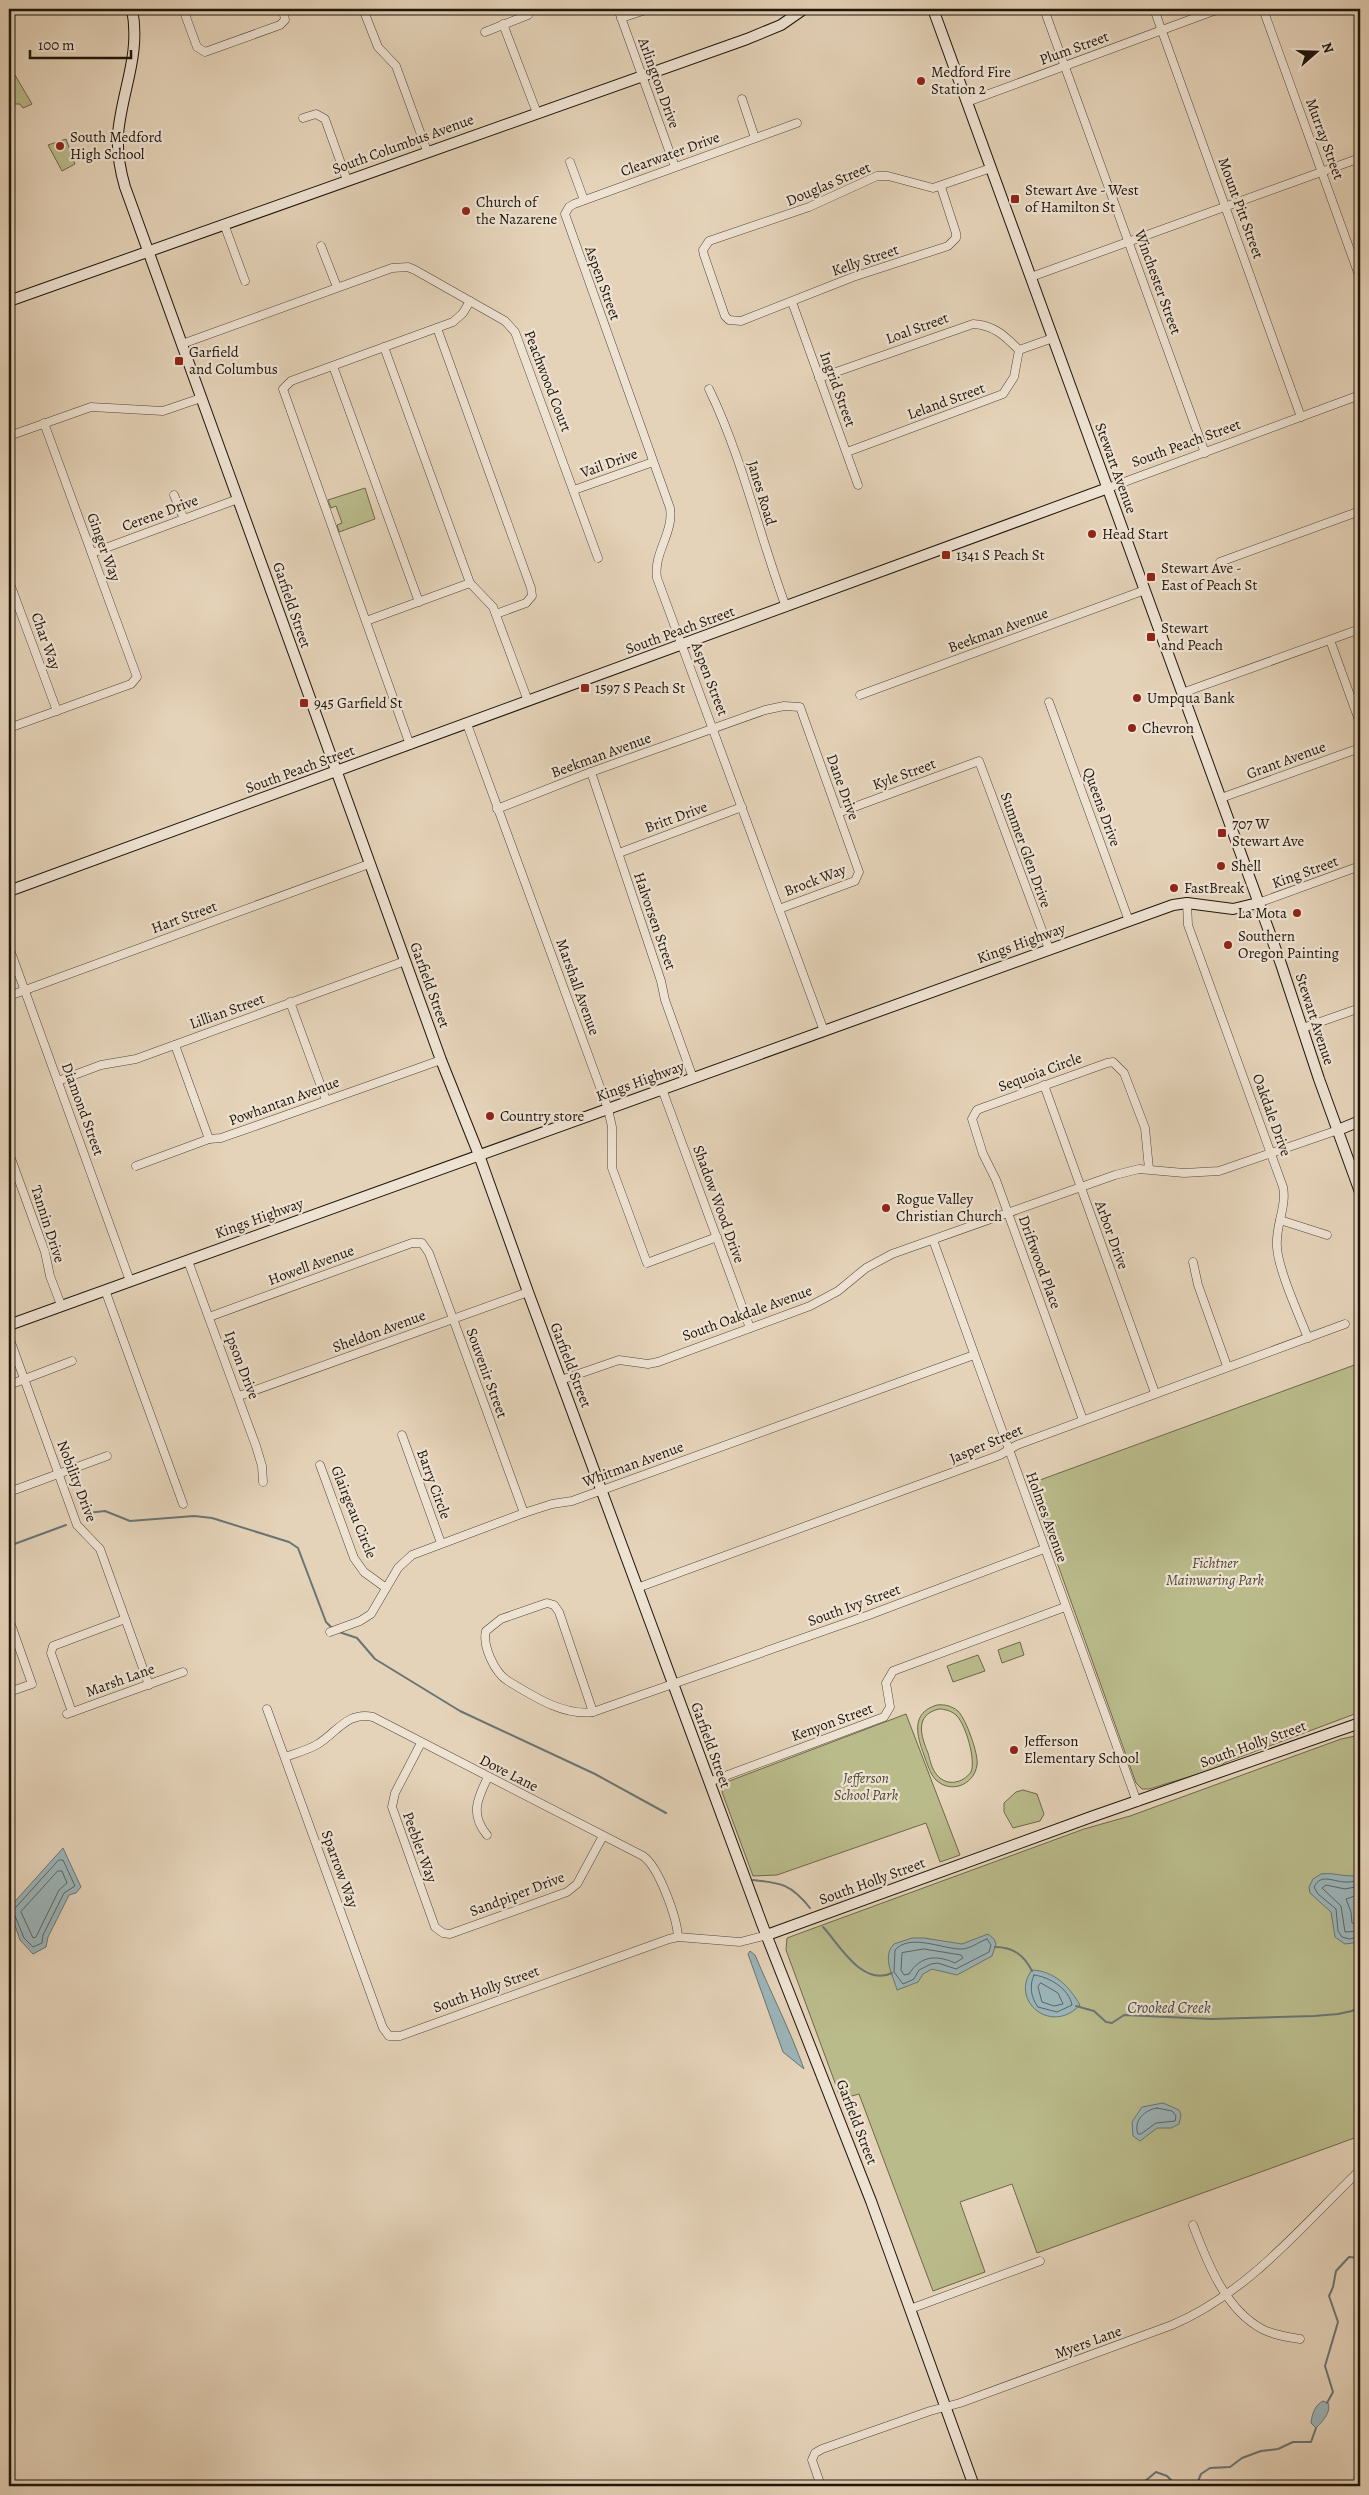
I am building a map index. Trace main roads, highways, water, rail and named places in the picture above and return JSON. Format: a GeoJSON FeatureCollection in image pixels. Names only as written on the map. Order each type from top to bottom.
{"type":"FeatureCollection","features":[{"type":"Feature","properties":{"kind":"main road","name":"Garfield Street"},"geometry":{"type":"LineString","coordinates":[[132,9],[135,46],[120,121],[118,155],[124,187],[238,499],[335,773],[441,1060],[479,1155],[637,1588],[767,1936],[868,2192],[974,2486]]}},
{"type":"Feature","properties":{"kind":"main road","name":"South Columbus Avenue"},"geometry":{"type":"LineString","coordinates":[[9,301],[427,151],[642,77],[764,32],[787,21],[804,9]]}},
{"type":"Feature","properties":{"kind":"main road","name":"Stewart Avenue"},"geometry":{"type":"LineString","coordinates":[[933,9],[1182,692],[1360,1192]]}},
{"type":"Feature","properties":{"kind":"main road","name":"South Peach Street"},"geometry":{"type":"LineString","coordinates":[[9,891],[786,608],[1108,488]]}},
{"type":"Feature","properties":{"kind":"main road","name":"Kings Highway"},"geometry":{"type":"LineString","coordinates":[[9,1324],[1173,905],[1187,903],[1233,909],[1258,903]]}},
{"type":"Feature","properties":{"kind":"main road","name":"South Oakdale Avenue"},"geometry":{"type":"LineString","coordinates":[[1338,1130],[1360,1121]]}},
{"type":"Feature","properties":{"kind":"main road","name":"South Holly Street"},"geometry":{"type":"LineString","coordinates":[[767,1936],[1137,1802],[1360,1724]]}},
{"type":"Feature","properties":{"kind":"water"},"geometry":{"type":"Polygon","coordinates":[[[63,1848],[81,1887],[76,1893],[69,1895],[48,1937],[46,1947],[33,1954],[20,1940],[9,1908],[63,1848]]]}},
{"type":"Feature","properties":{"kind":"water"},"geometry":{"type":"Polygon","coordinates":[[[1321,1874],[1360,1875],[1360,1942],[1345,1944],[1335,1937],[1331,1912],[1310,1893],[1309,1887],[1313,1879],[1321,1874]]]}},
{"type":"Feature","properties":{"kind":"water"},"geometry":{"type":"Polygon","coordinates":[[[988,1934],[994,1939],[996,1944],[992,1956],[957,1975],[932,1969],[923,1974],[918,1982],[897,1990],[888,1961],[890,1949],[894,1944],[912,1938],[924,1938],[962,1944],[988,1934]]]}},
{"type":"Feature","properties":{"kind":"water"},"geometry":{"type":"Polygon","coordinates":[[[750,1951],[755,1955],[804,2069],[783,2052],[748,1954],[750,1951]]]}},
{"type":"Feature","properties":{"kind":"water"},"geometry":{"type":"Polygon","coordinates":[[[1032,1970],[1047,1973],[1060,1981],[1080,2005],[1069,2014],[1057,2017],[1046,2015],[1036,2010],[1029,2002],[1026,1992],[1026,1981],[1032,1970]]]}},
{"type":"Feature","properties":{"kind":"water"},"geometry":{"type":"Polygon","coordinates":[[[1163,2103],[1179,2110],[1181,2115],[1179,2124],[1171,2128],[1157,2128],[1140,2141],[1133,2136],[1132,2122],[1142,2107],[1163,2103]]]}},
{"type":"Feature","properties":{"kind":"water"},"geometry":{"type":"Polygon","coordinates":[[[1323,2401],[1328,2403],[1329,2410],[1316,2428],[1311,2423],[1312,2416],[1316,2407],[1323,2401]]]}},
{"type":"Feature","properties":{"kind":"waterway"},"geometry":{"type":"LineString","coordinates":[[87,1513],[105,1511],[130,1521],[194,1516],[212,1518],[289,1542],[298,1548],[326,1622],[333,1629]]}},
{"type":"Feature","properties":{"kind":"waterway"},"geometry":{"type":"LineString","coordinates":[[9,1546],[66,1525]]}},
{"type":"Feature","properties":{"kind":"waterway"},"geometry":{"type":"LineString","coordinates":[[339,1632],[357,1638],[375,1659],[460,1711],[595,1774],[666,1813]]}},
{"type":"Feature","properties":{"kind":"waterway"},"geometry":{"type":"LineString","coordinates":[[753,1880],[785,1886],[797,1894],[810,1908]]}},
{"type":"Feature","properties":{"kind":"waterway","name":"Crooked Creek"},"geometry":{"type":"LineString","coordinates":[[823,1927],[844,1953],[861,1969],[881,1976],[892,1973]]}},
{"type":"Feature","properties":{"kind":"waterway","name":"Crooked Creek"},"geometry":{"type":"LineString","coordinates":[[995,1947],[1013,1950],[1022,1956],[1032,1971]]}},
{"type":"Feature","properties":{"kind":"waterway","name":"Crooked Creek"},"geometry":{"type":"LineString","coordinates":[[1076,2006],[1094,2011],[1106,2022],[1112,2023],[1124,2015],[1211,2019],[1314,2016],[1352,2011],[1360,2006]]}},
{"type":"Feature","properties":{"kind":"waterway"},"geometry":{"type":"LineString","coordinates":[[1327,2403],[1333,2392],[1325,2366],[1338,2322],[1329,2296],[1336,2271],[1349,2257],[1360,2258]]}},
{"type":"Feature","properties":{"kind":"waterway"},"geometry":{"type":"LineString","coordinates":[[1196,2486],[1201,2474],[1210,2468],[1230,2467],[1242,2458],[1261,2451],[1278,2449],[1293,2442],[1311,2442],[1316,2428]]}},
{"type":"Feature","properties":{"kind":"waterway"},"geometry":{"type":"LineString","coordinates":[[1139,2486],[1156,2472],[1167,2476],[1177,2486]]}},
{"type":"Feature","properties":{"kind":"place","name":"Medford Fire Station 2"},"geometry":{"type":"Point","coordinates":[921,81]}},
{"type":"Feature","properties":{"kind":"place","name":"South Medford High School"},"geometry":{"type":"Point","coordinates":[60,146]}},
{"type":"Feature","properties":{"kind":"place","name":"Stewart Ave - West of Hamilton St"},"geometry":{"type":"Point","coordinates":[1015,199]}},
{"type":"Feature","properties":{"kind":"place","name":"Church of the Nazarene"},"geometry":{"type":"Point","coordinates":[466,211]}},
{"type":"Feature","properties":{"kind":"place","name":"Garfield and Columbus"},"geometry":{"type":"Point","coordinates":[179,361]}},
{"type":"Feature","properties":{"kind":"place","name":"Head Start"},"geometry":{"type":"Point","coordinates":[1092,534]}},
{"type":"Feature","properties":{"kind":"place","name":"1341 S Peach St"},"geometry":{"type":"Point","coordinates":[946,555]}},
{"type":"Feature","properties":{"kind":"place","name":"Stewart Ave - East of Peach St"},"geometry":{"type":"Point","coordinates":[1151,577]}},
{"type":"Feature","properties":{"kind":"place","name":"Stewart and Peach"},"geometry":{"type":"Point","coordinates":[1151,637]}},
{"type":"Feature","properties":{"kind":"place","name":"1597 S Peach St"},"geometry":{"type":"Point","coordinates":[585,688]}},
{"type":"Feature","properties":{"kind":"place","name":"Umpqua Bank"},"geometry":{"type":"Point","coordinates":[1137,698]}},
{"type":"Feature","properties":{"kind":"place","name":"945 Garfield St"},"geometry":{"type":"Point","coordinates":[304,703]}},
{"type":"Feature","properties":{"kind":"place","name":"Chevron"},"geometry":{"type":"Point","coordinates":[1132,728]}},
{"type":"Feature","properties":{"kind":"place","name":"707 W Stewart Ave"},"geometry":{"type":"Point","coordinates":[1222,833]}},
{"type":"Feature","properties":{"kind":"place","name":"Shell"},"geometry":{"type":"Point","coordinates":[1221,866]}},
{"type":"Feature","properties":{"kind":"place","name":"FastBreak"},"geometry":{"type":"Point","coordinates":[1174,888]}},
{"type":"Feature","properties":{"kind":"place","name":"La Mota"},"geometry":{"type":"Point","coordinates":[1297,913]}},
{"type":"Feature","properties":{"kind":"place","name":"Southern Oregon Painting"},"geometry":{"type":"Point","coordinates":[1228,945]}},
{"type":"Feature","properties":{"kind":"place","name":"Country store"},"geometry":{"type":"Point","coordinates":[490,1116]}},
{"type":"Feature","properties":{"kind":"place","name":"Rogue Valley Christian Church"},"geometry":{"type":"Point","coordinates":[886,1208]}},
{"type":"Feature","properties":{"kind":"place","name":"Jefferson Elementary School"},"geometry":{"type":"Point","coordinates":[1014,1750]}},
{"type":"Feature","properties":{"kind":"park label","name":"Fichtner Mainwaring Park"},"geometry":{"type":"Point","coordinates":[1215,1572]}},
{"type":"Feature","properties":{"kind":"park label","name":"Jefferson School Park"},"geometry":{"type":"Point","coordinates":[866,1786]}}]}
